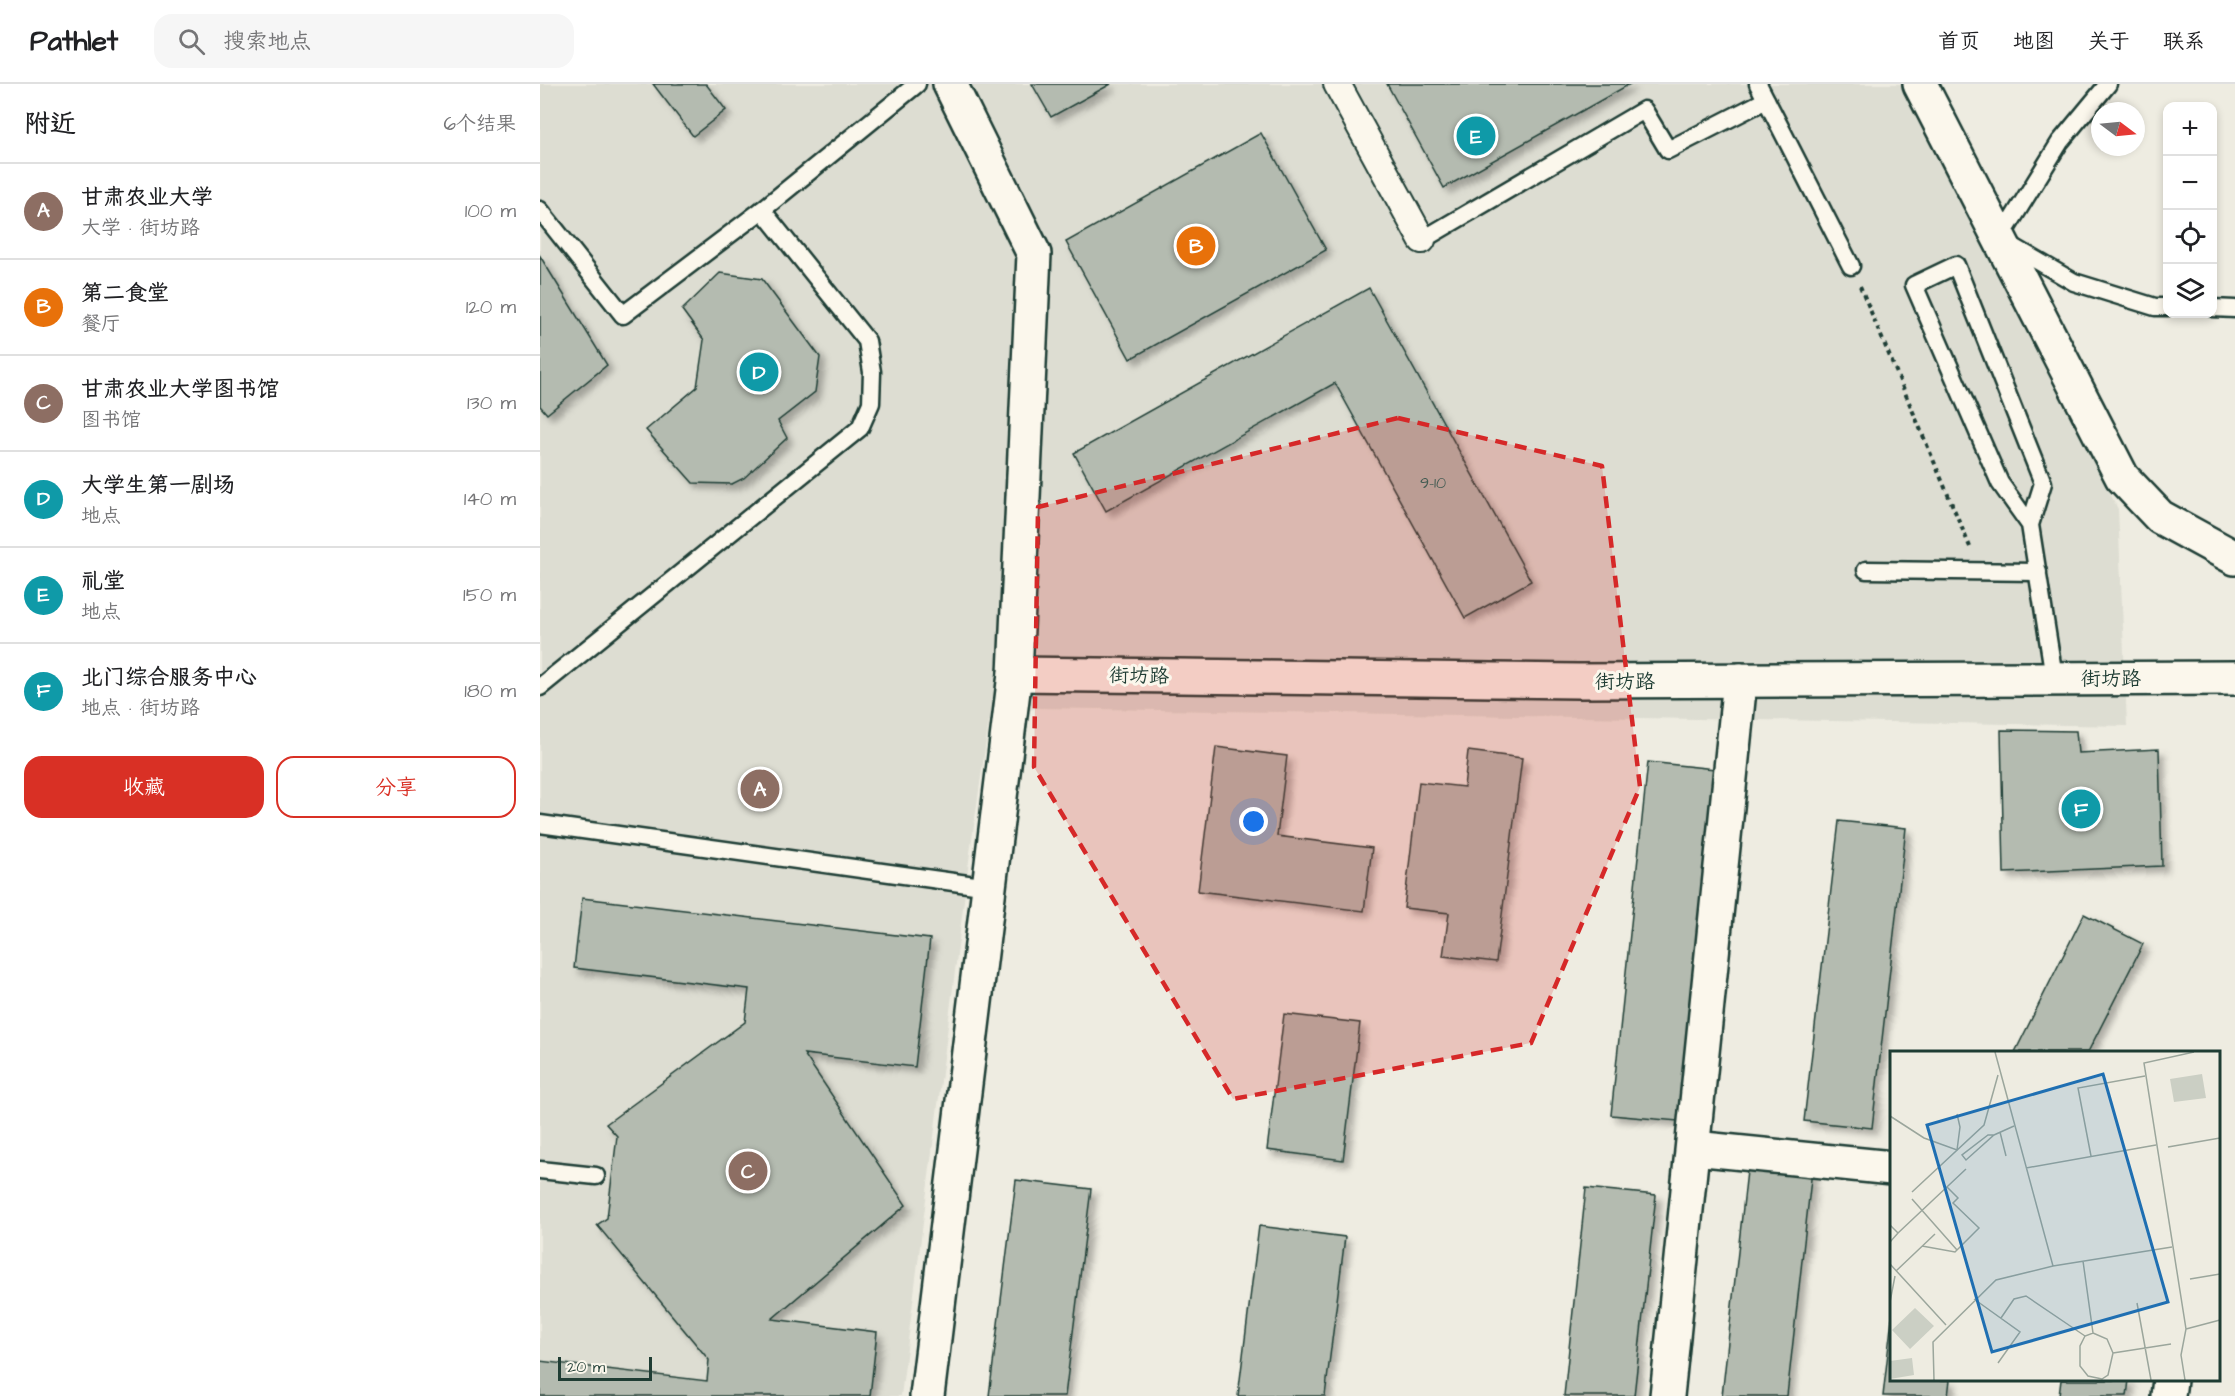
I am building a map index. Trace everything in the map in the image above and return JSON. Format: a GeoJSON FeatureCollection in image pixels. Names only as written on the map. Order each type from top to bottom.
{"type":"FeatureCollection","features":[{"type":"Feature","properties":{"kind":"street"},"geometry":{"type":"LineString","coordinates":[[927,1396],[1015,674],[1034,254],[950,84]]}},
{"type":"Feature","properties":{"kind":"street"},"geometry":{"type":"LineString","coordinates":[[1337,84],[1422,240]]}},
{"type":"Feature","properties":{"kind":"street"},"geometry":{"type":"LineString","coordinates":[[1920,84],[2122,477],[2160,516],[2235,558]]}},
{"type":"Feature","properties":{"kind":"street","name":"街坊路"},"geometry":{"type":"LineString","coordinates":[[1015,674],[1578,681],[2235,678]]}},
{"type":"Feature","properties":{"kind":"street"},"geometry":{"type":"LineString","coordinates":[[1667,1396],[1740,680]]}},
{"type":"Feature","properties":{"kind":"street"},"geometry":{"type":"LineString","coordinates":[[1694,1148],[1890,1168]]}},
{"type":"Feature","properties":{"kind":"street"},"geometry":{"type":"LineString","coordinates":[[2168,1396],[2170,1381]]}},
{"type":"Feature","properties":{"kind":"lane"},"geometry":{"type":"LineString","coordinates":[[540,210],[623,315],[762,210],[917,84]]}},
{"type":"Feature","properties":{"kind":"lane"},"geometry":{"type":"LineString","coordinates":[[1758,84],[1851,266]]}},
{"type":"Feature","properties":{"kind":"lane"},"geometry":{"type":"LineString","coordinates":[[2108,84],[2060,142],[2000,239],[2074,282],[2155,307],[2163,307]]}},
{"type":"Feature","properties":{"kind":"lane"},"geometry":{"type":"LineString","coordinates":[[1422,240],[1644,110],[1668,150],[1766,100]]}},
{"type":"Feature","properties":{"kind":"lane"},"geometry":{"type":"LineString","coordinates":[[540,687],[860,428],[871,403],[872,372],[867,341],[762,210]]}},
{"type":"Feature","properties":{"kind":"lane"},"geometry":{"type":"LineString","coordinates":[[2030,525],[2000,483],[1914,285],[1956,265],[2043,483],[2030,525],[2054,678]]}},
{"type":"Feature","properties":{"kind":"lane"},"geometry":{"type":"LineString","coordinates":[[2217,308],[2235,309]]}},
{"type":"Feature","properties":{"kind":"lane"},"geometry":{"type":"LineString","coordinates":[[1866,570],[2037,572]]}},
{"type":"Feature","properties":{"kind":"lane"},"geometry":{"type":"LineString","coordinates":[[540,824],[989,887]]}},
{"type":"Feature","properties":{"kind":"lane"},"geometry":{"type":"LineString","coordinates":[[540,1170],[596,1176]]}},
{"type":"Feature","properties":{"kind":"path"},"geometry":{"type":"LineString","coordinates":[[1851,266],[1981,572]]}},
{"type":"Feature","properties":{"kind":"highlighted area"},"geometry":{"type":"Polygon","coordinates":[[[1398,418],[1602,466],[1640,787],[1531,1043],[1233,1099],[1034,767],[1038,507],[1398,418]]]}},
{"type":"Feature","properties":{"kind":"shaded area"},"geometry":{"type":"Polygon","coordinates":[[[540,84],[1901,84],[2118,509],[2127,726],[1037,708],[989,721],[901,1396],[540,1396],[540,84]]]}},
{"type":"Feature","properties":{"kind":"building"},"geometry":{"type":"Polygon","coordinates":[[[653,84],[706,84],[726,110],[693,136],[653,84]]]}},
{"type":"Feature","properties":{"kind":"building"},"geometry":{"type":"Polygon","coordinates":[[[1032,84],[1111,84],[1051,117],[1032,84]]]}},
{"type":"Feature","properties":{"kind":"building"},"geometry":{"type":"Polygon","coordinates":[[[1387,84],[1630,84],[1444,188],[1387,84]]]}},
{"type":"Feature","properties":{"kind":"building"},"geometry":{"type":"Polygon","coordinates":[[[1261,133],[1326,250],[1130,359],[1066,242],[1261,133]]]}},
{"type":"Feature","properties":{"kind":"building"},"geometry":{"type":"Polygon","coordinates":[[[540,256],[607,365],[547,414],[540,406],[540,256]]]}},
{"type":"Feature","properties":{"kind":"building"},"geometry":{"type":"Polygon","coordinates":[[[720,273],[762,279],[820,357],[815,392],[778,421],[787,438],[744,478],[732,484],[693,483],[646,430],[697,387],[704,340],[682,310],[720,273]]]}},
{"type":"Feature","properties":{"kind":"building"},"geometry":{"type":"Polygon","coordinates":[[[1369,288],[1531,581],[1465,618],[1335,383],[1106,511],[1074,453],[1369,288]]]}},
{"type":"Feature","properties":{"kind":"building"},"geometry":{"type":"Polygon","coordinates":[[[2001,730],[2076,731],[2078,753],[2159,749],[2162,866],[2004,873],[2001,730]]]}},
{"type":"Feature","properties":{"kind":"building"},"geometry":{"type":"Polygon","coordinates":[[[1216,747],[1287,756],[1277,836],[1372,848],[1364,911],[1198,891],[1216,747]]]}},
{"type":"Feature","properties":{"kind":"building"},"geometry":{"type":"Polygon","coordinates":[[[1468,751],[1522,758],[1496,962],[1443,956],[1449,913],[1404,908],[1419,782],[1464,787],[1468,751]]]}},
{"type":"Feature","properties":{"kind":"building"},"geometry":{"type":"Polygon","coordinates":[[[1648,762],[1715,769],[1678,1121],[1611,1115],[1648,762]]]}},
{"type":"Feature","properties":{"kind":"building"},"geometry":{"type":"Polygon","coordinates":[[[1839,821],[1906,828],[1872,1128],[1804,1121],[1839,821]]]}},
{"type":"Feature","properties":{"kind":"building"},"geometry":{"type":"Polygon","coordinates":[[[582,898],[930,939],[915,1067],[804,1054],[906,1205],[772,1319],[877,1332],[870,1396],[540,1396],[540,1361],[707,1381],[709,1360],[597,1225],[607,1218],[617,1136],[606,1124],[745,1022],[749,989],[574,968],[582,898]]]}},
{"type":"Feature","properties":{"kind":"building"},"geometry":{"type":"Polygon","coordinates":[[[2084,914],[2143,944],[2089,1051],[2016,1051],[2084,914]]]}},
{"type":"Feature","properties":{"kind":"building"},"geometry":{"type":"Polygon","coordinates":[[[1284,1014],[1360,1023],[1343,1160],[1267,1150],[1284,1014]]]}},
{"type":"Feature","properties":{"kind":"building"},"geometry":{"type":"Polygon","coordinates":[[[1748,1162],[1812,1170],[1787,1396],[1722,1396],[1748,1162]]]}},
{"type":"Feature","properties":{"kind":"building"},"geometry":{"type":"Polygon","coordinates":[[[1016,1180],[1091,1189],[1065,1396],[989,1396],[1016,1180]]]}},
{"type":"Feature","properties":{"kind":"building"},"geometry":{"type":"Polygon","coordinates":[[[1586,1188],[1656,1195],[1634,1396],[1564,1396],[1586,1188]]]}},
{"type":"Feature","properties":{"kind":"building"},"geometry":{"type":"Polygon","coordinates":[[[1259,1226],[1345,1237],[1325,1396],[1238,1396],[1259,1226]]]}},
{"type":"Feature","properties":{"kind":"building"},"geometry":{"type":"Polygon","coordinates":[[[1890,1335],[1890,1381],[1950,1381],[1948,1396],[1883,1396],[1890,1335]]]}},
{"type":"Feature","properties":{"kind":"building"},"geometry":{"type":"Polygon","coordinates":[[[2061,1381],[2129,1381],[2127,1396],[2059,1396],[2061,1381]]]}},
{"type":"Feature","properties":{"kind":"place","name":"礼堂"},"geometry":{"type":"Point","coordinates":[1476,136]}},
{"type":"Feature","properties":{"kind":"place","name":"第二食堂"},"geometry":{"type":"Point","coordinates":[1196,246]}},
{"type":"Feature","properties":{"kind":"place","name":"大学生第一剧场"},"geometry":{"type":"Point","coordinates":[759,372]}},
{"type":"Feature","properties":{"kind":"place","name":"甘肃农业大学"},"geometry":{"type":"Point","coordinates":[760,789]}},
{"type":"Feature","properties":{"kind":"place","name":"北门综合服务中心"},"geometry":{"type":"Point","coordinates":[2081,809]}},
{"type":"Feature","properties":{"kind":"place","name":"甘肃农业大学图书馆"},"geometry":{"type":"Point","coordinates":[748,1171]}}]}
